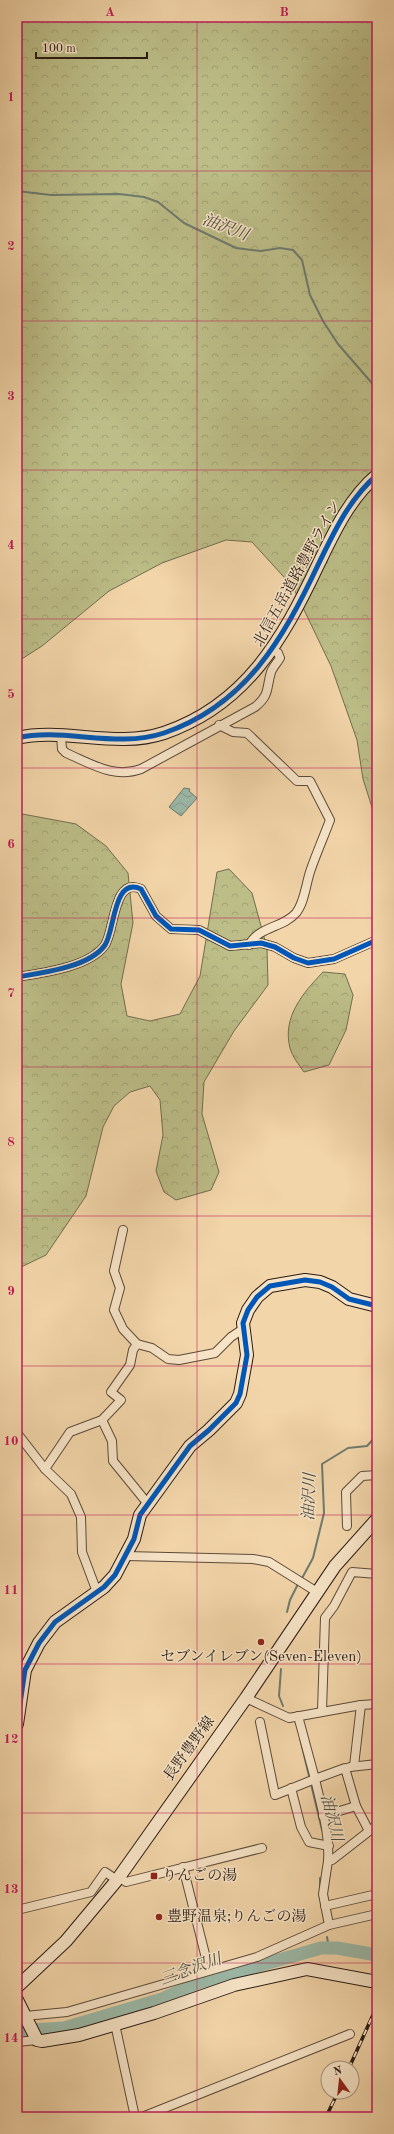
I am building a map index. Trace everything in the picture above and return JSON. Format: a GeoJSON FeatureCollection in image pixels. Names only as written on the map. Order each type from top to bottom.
{"type":"FeatureCollection","features":[{"type":"Feature","properties":{"kind":"street","name":"北信五岳道路豊野ライン"},"geometry":{"type":"LineString","coordinates":[[17,738],[26,736],[61,736],[122,740],[162,734],[193,722],[222,704],[240,689],[271,649],[307,588],[344,513],[366,484],[377,475]]}},
{"type":"Feature","properties":{"kind":"street"},"geometry":{"type":"LineString","coordinates":[[61,736],[62,749],[66,753],[110,772],[130,773],[164,758],[219,725],[255,707],[264,700],[268,691],[272,671],[280,658],[278,653],[271,649]]}},
{"type":"Feature","properties":{"kind":"street"},"geometry":{"type":"LineString","coordinates":[[219,725],[233,732],[247,733],[297,781],[310,781],[330,820],[311,868],[298,911],[290,919],[260,932],[253,937],[249,945]]}},
{"type":"Feature","properties":{"kind":"street"},"geometry":{"type":"LineString","coordinates":[[17,977],[40,973],[84,961],[96,954],[105,945],[112,929],[119,896],[124,890],[132,887],[141,889],[153,912],[171,929],[199,930],[230,946],[261,943],[275,947],[294,958],[308,963],[334,959],[377,940]]}},
{"type":"Feature","properties":{"kind":"street"},"geometry":{"type":"LineString","coordinates":[[123,1230],[114,1271],[120,1288],[114,1310],[123,1329],[137,1344],[152,1348],[168,1359],[179,1360],[215,1353],[231,1337],[243,1330]]}},
{"type":"Feature","properties":{"kind":"street"},"geometry":{"type":"LineString","coordinates":[[17,1724],[25,1670],[39,1643],[55,1622],[104,1587],[114,1575],[126,1556],[134,1539],[140,1515],[190,1446],[209,1430],[236,1403],[240,1394],[247,1355],[243,1323],[248,1310],[257,1297],[270,1286],[305,1280],[320,1282],[332,1287],[349,1299],[377,1306]]}},
{"type":"Feature","properties":{"kind":"street"},"geometry":{"type":"LineString","coordinates":[[45,1469],[70,1432],[102,1420],[121,1400],[111,1392],[130,1365],[133,1350],[137,1344]]}},
{"type":"Feature","properties":{"kind":"street"},"geometry":{"type":"LineString","coordinates":[[102,1420],[112,1441],[113,1461],[148,1504]]}},
{"type":"Feature","properties":{"kind":"street"},"geometry":{"type":"LineString","coordinates":[[17,1433],[45,1469],[71,1494],[81,1517],[82,1552],[96,1592]]}},
{"type":"Feature","properties":{"kind":"street"},"geometry":{"type":"LineString","coordinates":[[347,1526],[346,1492],[362,1476],[377,1475]]}},
{"type":"Feature","properties":{"kind":"street","name":"長野豊野線"},"geometry":{"type":"LineString","coordinates":[[17,1987],[66,1941],[118,1878],[246,1698],[312,1589],[335,1566],[377,1519]]}},
{"type":"Feature","properties":{"kind":"street"},"geometry":{"type":"LineString","coordinates":[[126,1556],[253,1559],[269,1562],[312,1589]]}},
{"type":"Feature","properties":{"kind":"street"},"geometry":{"type":"LineString","coordinates":[[322,1711],[325,1618],[334,1606],[352,1572],[377,1574]]}},
{"type":"Feature","properties":{"kind":"street"},"geometry":{"type":"LineString","coordinates":[[246,1698],[289,1718],[322,1711],[377,1704]]}},
{"type":"Feature","properties":{"kind":"street"},"geometry":{"type":"LineString","coordinates":[[361,1705],[349,1767],[356,1806],[369,1831]]}},
{"type":"Feature","properties":{"kind":"street"},"geometry":{"type":"LineString","coordinates":[[298,1716],[315,1779],[323,1816],[328,1861],[325,1871],[323,1894],[328,1925]]}},
{"type":"Feature","properties":{"kind":"street"},"geometry":{"type":"LineString","coordinates":[[260,1722],[275,1794],[349,1767],[377,1764]]}},
{"type":"Feature","properties":{"kind":"street"},"geometry":{"type":"LineString","coordinates":[[291,1788],[301,1827],[309,1842],[326,1846]]}},
{"type":"Feature","properties":{"kind":"street"},"geometry":{"type":"LineString","coordinates":[[323,1816],[356,1806]]}},
{"type":"Feature","properties":{"kind":"street"},"geometry":{"type":"LineString","coordinates":[[328,1861],[332,1860],[377,1824]]}},
{"type":"Feature","properties":{"kind":"street"},"geometry":{"type":"LineString","coordinates":[[17,1910],[91,1892],[105,1872],[126,1882],[262,1848]]}},
{"type":"Feature","properties":{"kind":"street"},"geometry":{"type":"LineString","coordinates":[[183,1867],[209,1970]]}},
{"type":"Feature","properties":{"kind":"street"},"geometry":{"type":"LineString","coordinates":[[325,1906],[377,1894]]}},
{"type":"Feature","properties":{"kind":"street"},"geometry":{"type":"LineString","coordinates":[[26,2019],[67,2012],[257,1957],[328,1925],[377,1914]]}},
{"type":"Feature","properties":{"kind":"street"},"geometry":{"type":"LineString","coordinates":[[17,2000],[36,2037],[42,2041],[79,2035],[154,2013],[234,1985],[307,1969],[377,1982]]}},
{"type":"Feature","properties":{"kind":"street"},"geometry":{"type":"LineString","coordinates":[[115,2024],[135,2117]]}},
{"type":"Feature","properties":{"kind":"street"},"geometry":{"type":"LineString","coordinates":[[142,2117],[350,2034]]}},
{"type":"Feature","properties":{"kind":"street"},"geometry":{"type":"LineString","coordinates":[[17,2042],[36,2037]]}},
{"type":"Feature","properties":{"kind":"green space"},"geometry":{"type":"Polygon","coordinates":[[[17,17],[377,17],[377,823],[363,779],[357,740],[331,666],[293,587],[252,542],[226,540],[162,563],[109,591],[42,646],[17,662],[17,17]]]}},
{"type":"Feature","properties":{"kind":"green space"},"geometry":{"type":"Polygon","coordinates":[[[17,813],[76,824],[106,846],[128,873],[133,923],[121,984],[127,1016],[150,1021],[180,1014],[200,976],[217,872],[229,869],[252,893],[267,948],[268,985],[234,1031],[204,1082],[202,1114],[219,1172],[211,1190],[176,1200],[164,1192],[156,1171],[163,1135],[160,1100],[150,1086],[130,1092],[114,1106],[103,1127],[86,1196],[46,1255],[17,1269],[17,813]]]}},
{"type":"Feature","properties":{"kind":"green space"},"geometry":{"type":"Polygon","coordinates":[[[323,972],[345,974],[353,995],[346,1030],[329,1065],[304,1072],[290,1048],[288,1037],[289,1026],[296,1006],[308,988],[323,972]]]}},
{"type":"Feature","properties":{"kind":"water"},"geometry":{"type":"Polygon","coordinates":[[[184,788],[190,789],[189,791],[197,798],[181,816],[169,807],[184,788]]]}},
{"type":"Feature","properties":{"kind":"waterway","name":"油沢川"},"geometry":{"type":"LineString","coordinates":[[17,191],[51,195],[119,194],[144,197],[158,202],[184,223],[236,248],[261,251],[280,248],[293,250],[302,260],[310,295],[323,321],[338,344],[377,389]]}},
{"type":"Feature","properties":{"kind":"waterway","name":"油沢川"},"geometry":{"type":"LineString","coordinates":[[301,1580],[313,1558],[324,1513],[322,1464],[348,1448],[367,1446],[377,1435]]}},
{"type":"Feature","properties":{"kind":"waterway","name":"油沢川"},"geometry":{"type":"LineString","coordinates":[[287,1612],[290,1600],[298,1584]]}},
{"type":"Feature","properties":{"kind":"waterway","name":"油沢川"},"geometry":{"type":"LineString","coordinates":[[281,1669],[279,1696],[283,1706]]}},
{"type":"Feature","properties":{"kind":"waterway","name":"油沢川"},"geometry":{"type":"LineString","coordinates":[[300,1738],[309,1776]]}},
{"type":"Feature","properties":{"kind":"waterway","name":"油沢川"},"geometry":{"type":"LineString","coordinates":[[311,1784],[322,1830]]}},
{"type":"Feature","properties":{"kind":"waterway","name":"油沢川"},"geometry":{"type":"LineString","coordinates":[[320,1878],[320,1887]]}},
{"type":"Feature","properties":{"kind":"waterway","name":"油沢川"},"geometry":{"type":"LineString","coordinates":[[327,1937],[329,1948]]}},
{"type":"Feature","properties":{"kind":"waterway","name":"三念沢川"},"geometry":{"type":"LineString","coordinates":[[17,2031],[64,2028],[162,1999],[198,1983],[321,1948],[337,1948],[377,1955]]}},
{"type":"Feature","properties":{"kind":"railway"},"geometry":{"type":"LineString","coordinates":[[353,2060],[377,2006]]}},
{"type":"Feature","properties":{"kind":"railway"},"geometry":{"type":"LineString","coordinates":[[326,2117],[334,2100]]}},
{"type":"Feature","properties":{"kind":"cycle path"},"geometry":{"type":"LineString","coordinates":[[17,738],[35,735],[109,739],[146,737],[164,733],[193,721],[218,705],[240,687],[259,666],[276,643],[291,619],[330,540],[350,505],[367,484],[377,475]]}},
{"type":"Feature","properties":{"kind":"cycle path"},"geometry":{"type":"LineString","coordinates":[[17,977],[65,968],[77,964],[98,953],[105,945],[108,938],[116,906],[120,897],[125,890],[132,887],[141,889],[156,916],[171,929],[199,930],[230,946],[261,943],[275,947],[294,958],[308,963],[334,959],[377,940]]}},
{"type":"Feature","properties":{"kind":"cycle path"},"geometry":{"type":"LineString","coordinates":[[17,1724],[25,1670],[39,1643],[55,1622],[104,1587],[115,1575],[134,1539],[140,1515],[190,1446],[209,1430],[236,1403],[240,1394],[247,1355],[243,1323],[248,1310],[257,1297],[270,1286],[305,1280],[320,1282],[332,1287],[349,1299],[377,1306]]}},
{"type":"Feature","properties":{"kind":"place","name":"セブンイレブン(Seven-Eleven)"},"geometry":{"type":"Point","coordinates":[261,1642]}},
{"type":"Feature","properties":{"kind":"place","name":"りんごの湯"},"geometry":{"type":"Point","coordinates":[154,1876]}},
{"type":"Feature","properties":{"kind":"place","name":"豊野温泉;りんごの湯"},"geometry":{"type":"Point","coordinates":[159,1917]}}]}
